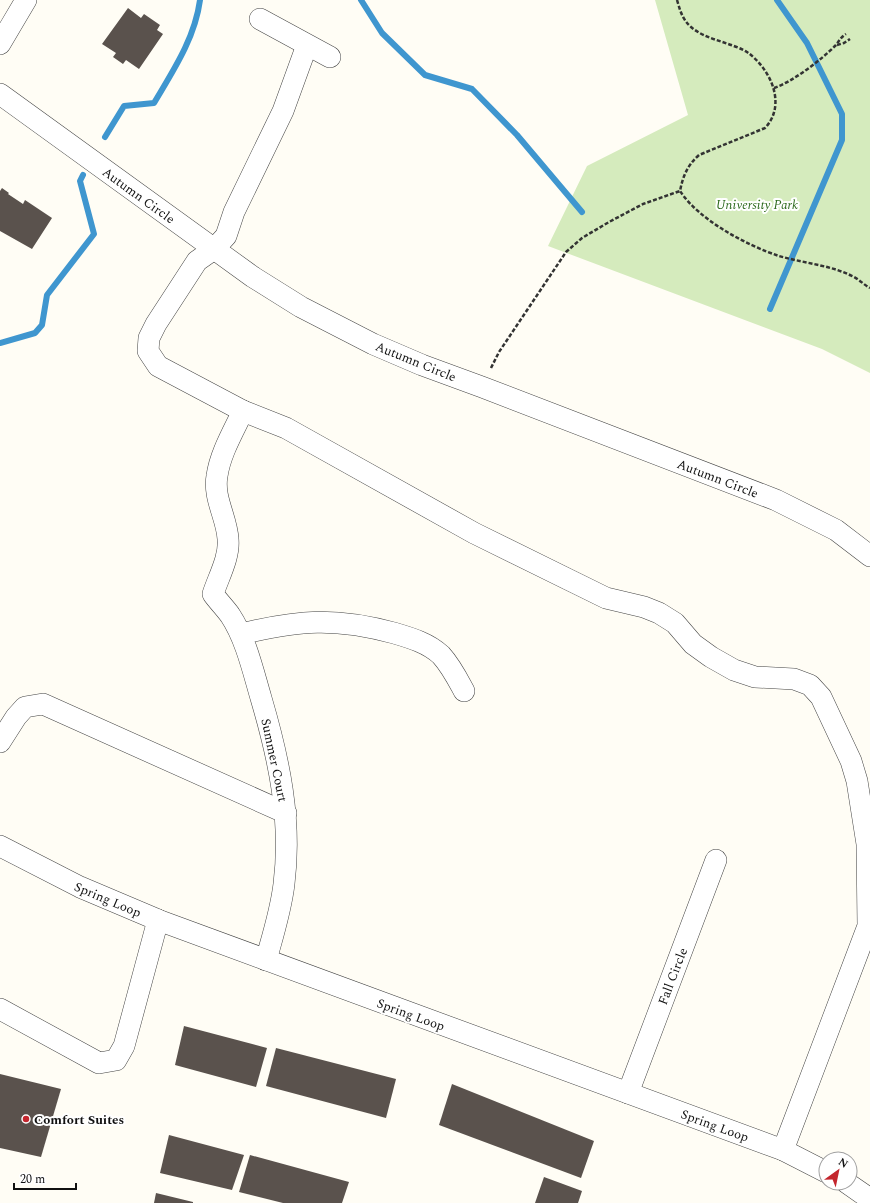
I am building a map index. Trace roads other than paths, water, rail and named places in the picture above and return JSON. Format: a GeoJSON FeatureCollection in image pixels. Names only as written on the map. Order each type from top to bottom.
{"type":"FeatureCollection","features":[{"type":"Feature","properties":{"kind":"street"},"geometry":{"type":"LineString","coordinates":[[0,44],[26,0]]}},
{"type":"Feature","properties":{"kind":"street"},"geometry":{"type":"LineString","coordinates":[[260,19],[330,57]]}},
{"type":"Feature","properties":{"kind":"street"},"geometry":{"type":"LineString","coordinates":[[307,44],[283,111],[234,212],[226,236],[214,248],[196,261],[156,324],[149,338],[148,351],[158,366],[243,411],[286,428],[474,533],[606,598],[644,607],[659,613],[675,623],[693,644],[711,657],[734,670],[755,677],[794,679],[810,685],[821,696],[851,761],[857,781],[867,844],[868,926],[782,1150]]}},
{"type":"Feature","properties":{"kind":"street","name":"Autumn Circle"},"geometry":{"type":"LineString","coordinates":[[0,94],[253,277],[301,307],[373,344],[422,366],[482,387],[776,500],[836,530],[870,556]]}},
{"type":"Feature","properties":{"kind":"street","name":"Summer Court"},"geometry":{"type":"LineString","coordinates":[[243,411],[222,458],[216,477],[216,491],[228,539],[228,549],[213,594],[230,615],[240,634],[270,731],[280,769],[286,813],[284,883],[279,913],[266,960]]}},
{"type":"Feature","properties":{"kind":"street"},"geometry":{"type":"LineString","coordinates":[[240,634],[277,625],[310,621],[366,625],[405,636],[428,645],[440,655],[454,671],[464,691]]}},
{"type":"Feature","properties":{"kind":"street"},"geometry":{"type":"LineString","coordinates":[[0,742],[16,717],[25,707],[43,704],[286,813]]}},
{"type":"Feature","properties":{"kind":"street","name":"Spring Loop"},"geometry":{"type":"LineString","coordinates":[[0,846],[80,887],[158,920],[782,1150],[818,1168]]}},
{"type":"Feature","properties":{"kind":"street","name":"Fall Circle"},"geometry":{"type":"LineString","coordinates":[[628,1093],[716,860]]}},
{"type":"Feature","properties":{"kind":"street"},"geometry":{"type":"LineString","coordinates":[[0,1009],[98,1063],[116,1060],[124,1046],[158,920]]}},
{"type":"Feature","properties":{"kind":"street"},"geometry":{"type":"LineString","coordinates":[[858,1191],[870,1199]]}},
{"type":"Feature","properties":{"kind":"waterway"},"geometry":{"type":"LineString","coordinates":[[105,137],[124,106],[154,103],[176,66],[188,41],[200,0]]}},
{"type":"Feature","properties":{"kind":"waterway"},"geometry":{"type":"LineString","coordinates":[[361,0],[382,33],[425,75],[472,89],[517,135],[582,212]]}},
{"type":"Feature","properties":{"kind":"waterway"},"geometry":{"type":"LineString","coordinates":[[770,309],[842,140],[842,114],[807,43],[777,0]]}},
{"type":"Feature","properties":{"kind":"waterway"},"geometry":{"type":"LineString","coordinates":[[0,343],[35,333],[42,325],[47,295],[94,234],[80,181],[83,175]]}},
{"type":"Feature","properties":{"kind":"place","name":"Comfort Suites"},"geometry":{"type":"Point","coordinates":[26,1119]}},
{"type":"Feature","properties":{"kind":"park label","name":"University Park"},"geometry":{"type":"Point","coordinates":[757,204]}}]}
